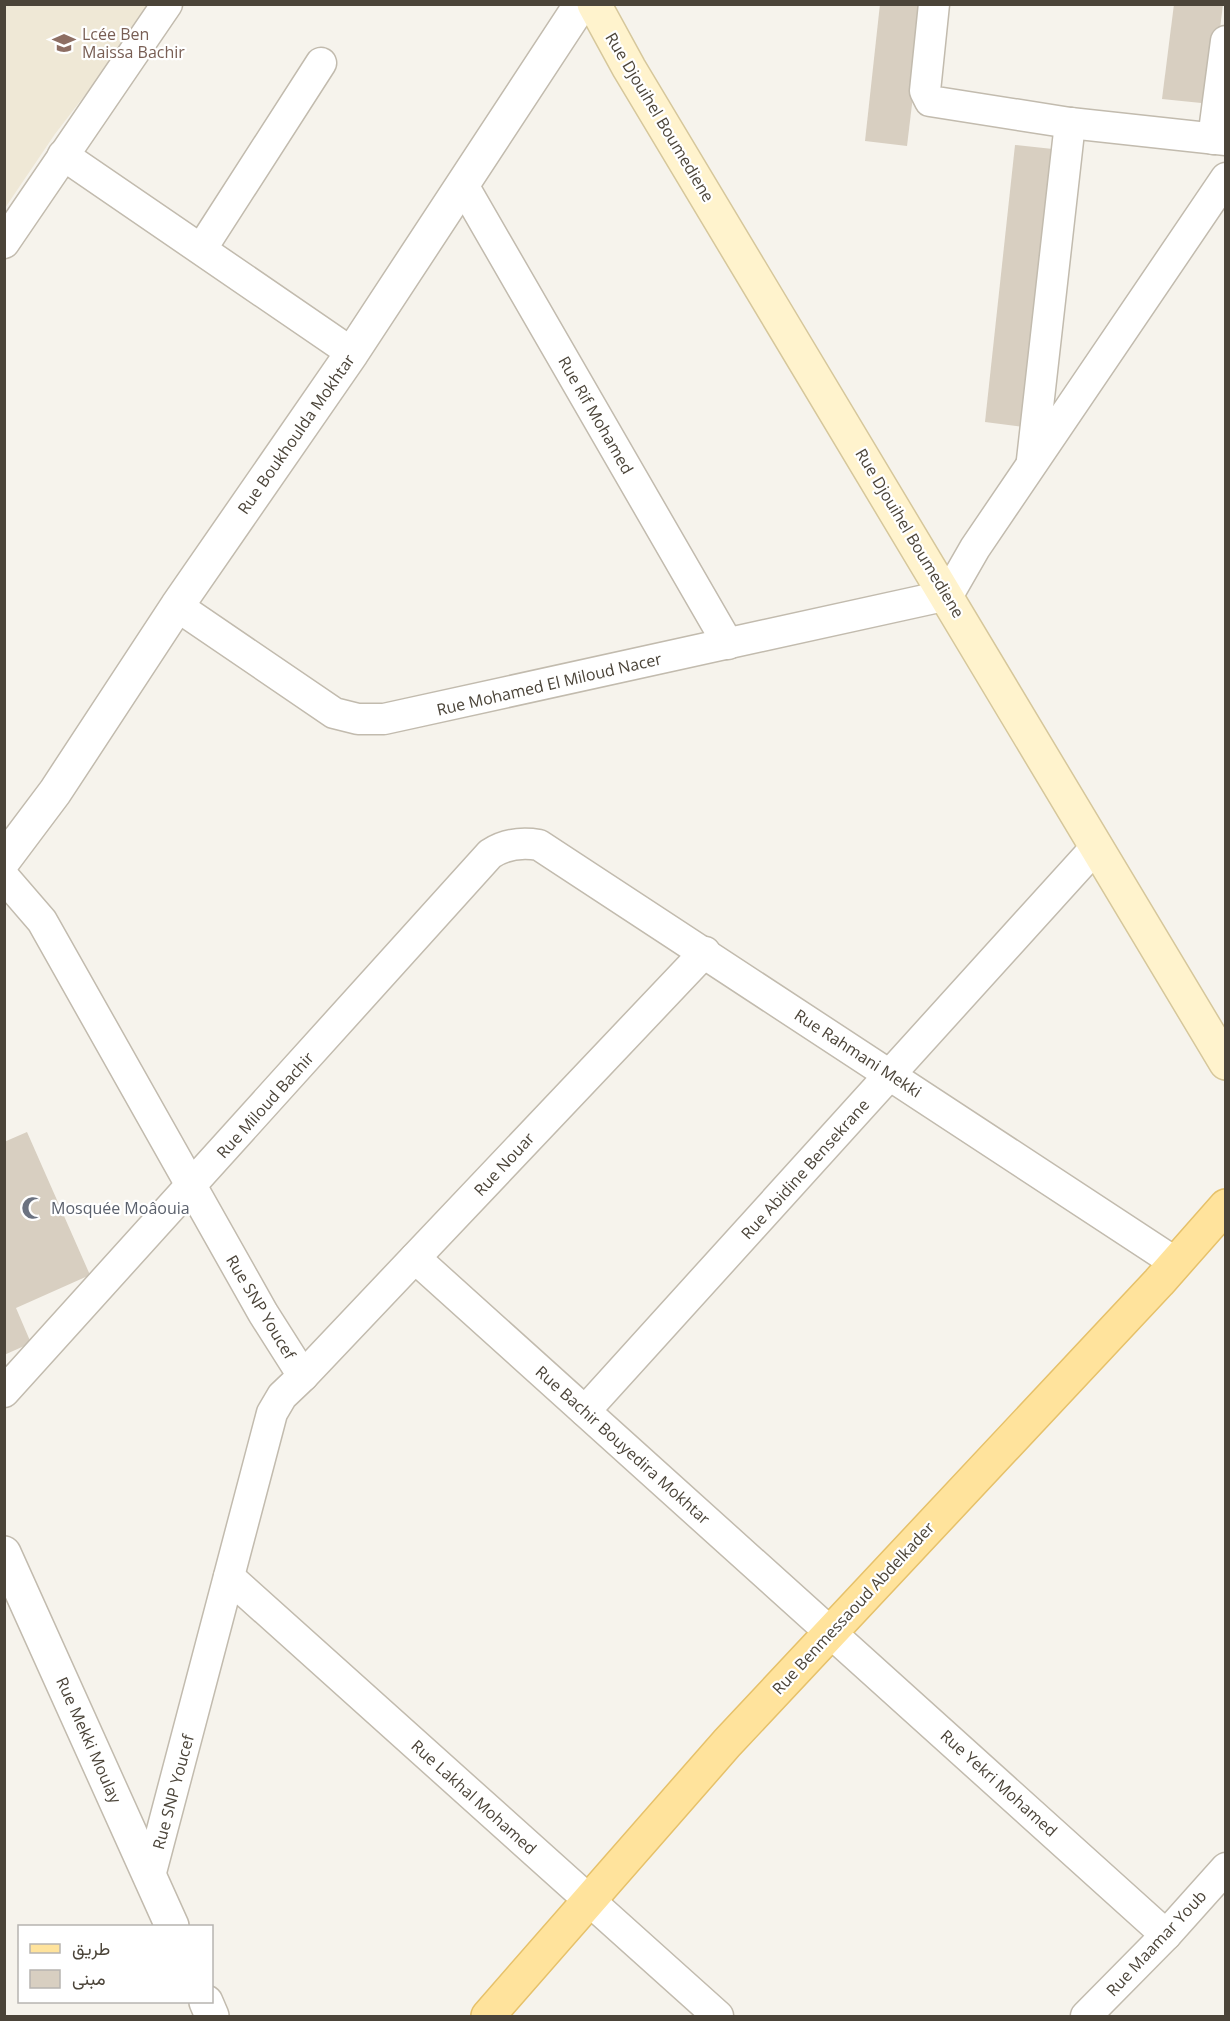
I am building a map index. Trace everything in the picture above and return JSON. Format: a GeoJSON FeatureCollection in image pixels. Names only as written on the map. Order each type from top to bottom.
{"type":"FeatureCollection","features":[{"type":"Feature","properties":{"kind":"main road","name":"Rue Djouihel Boumediene"},"geometry":{"type":"LineString","coordinates":[[594,4],[629,68],[948,595],[1226,1063]]}},
{"type":"Feature","properties":{"kind":"main road","name":"Rue Benmessaoud Abdelkader"},"geometry":{"type":"LineString","coordinates":[[488,2016],[727,1743],[1176,1263],[1226,1206]]}},
{"type":"Feature","properties":{"kind":"street"},"geometry":{"type":"LineString","coordinates":[[4,243],[167,4]]}},
{"type":"Feature","properties":{"kind":"street","name":"Rue Boukhoulda Mokhtar"},"geometry":{"type":"LineString","coordinates":[[4,860],[55,792],[177,606],[352,353],[581,4]]}},
{"type":"Feature","properties":{"kind":"street"},"geometry":{"type":"LineString","coordinates":[[934,4],[925,90],[930,101],[1070,123],[1219,140],[1226,41]]}},
{"type":"Feature","properties":{"kind":"street"},"geometry":{"type":"LineString","coordinates":[[202,248],[321,63]]}},
{"type":"Feature","properties":{"kind":"street"},"geometry":{"type":"LineString","coordinates":[[1032,465],[1070,123]]}},
{"type":"Feature","properties":{"kind":"street"},"geometry":{"type":"LineString","coordinates":[[63,155],[202,248],[352,353]]}},
{"type":"Feature","properties":{"kind":"street"},"geometry":{"type":"LineString","coordinates":[[948,595],[975,548],[1226,178]]}},
{"type":"Feature","properties":{"kind":"street","name":"Rue Rif Mohamed"},"geometry":{"type":"LineString","coordinates":[[463,185],[728,644]]}},
{"type":"Feature","properties":{"kind":"street","name":"Rue Mohamed El Miloud Nacer"},"geometry":{"type":"LineString","coordinates":[[177,606],[320,705],[358,719],[384,719],[948,595]]}},
{"type":"Feature","properties":{"kind":"street","name":"Rue Rahmani Mekki"},"geometry":{"type":"LineString","coordinates":[[539,845],[1176,1263]]}},
{"type":"Feature","properties":{"kind":"street","name":"Rue Miloud Bachir"},"geometry":{"type":"LineString","coordinates":[[4,1392],[490,854],[507,846],[539,845]]}},
{"type":"Feature","properties":{"kind":"street","name":"Rue Abidine Bensekrane"},"geometry":{"type":"LineString","coordinates":[[585,1411],[1096,846]]}},
{"type":"Feature","properties":{"kind":"street","name":"Rue SNP Youcef"},"geometry":{"type":"LineString","coordinates":[[4,877],[42,921],[263,1313],[303,1376],[276,1404],[150,1876]]}},
{"type":"Feature","properties":{"kind":"street","name":"Rue Nouar"},"geometry":{"type":"LineString","coordinates":[[303,1376],[705,952]]}},
{"type":"Feature","properties":{"kind":"street","name":"Rue Bachir Bouyedira Mokhtar"},"geometry":{"type":"LineString","coordinates":[[415,1258],[831,1632]]}},
{"type":"Feature","properties":{"kind":"street","name":"Rue Mekki Moulay"},"geometry":{"type":"LineString","coordinates":[[4,1553],[172,1925]]}},
{"type":"Feature","properties":{"kind":"street","name":"Rue Lakhal Mohamed"},"geometry":{"type":"LineString","coordinates":[[229,1577],[718,2016]]}},
{"type":"Feature","properties":{"kind":"street","name":"Rue Yekri Mohamed"},"geometry":{"type":"LineString","coordinates":[[831,1632],[1166,1935]]}},
{"type":"Feature","properties":{"kind":"street","name":"Rue Maamar Youb"},"geometry":{"type":"LineString","coordinates":[[1086,2016],[1166,1935],[1226,1868]]}},
{"type":"Feature","properties":{"kind":"shaded area","name":"Lcée Ben Maissa Bachir"},"geometry":{"type":"Polygon","coordinates":[[[5,5],[154,5],[55,134],[5,208],[5,5]]]}},
{"type":"Feature","properties":{"kind":"building"},"geometry":{"type":"Polygon","coordinates":[[[880,4],[924,4],[907,146],[865,141],[880,4]]]}},
{"type":"Feature","properties":{"kind":"building"},"geometry":{"type":"Polygon","coordinates":[[[1174,4],[1223,4],[1211,104],[1162,99],[1174,4]]]}},
{"type":"Feature","properties":{"kind":"building"},"geometry":{"type":"Polygon","coordinates":[[[1015,145],[1062,150],[1031,428],[985,422],[1015,145]]]}},
{"type":"Feature","properties":{"kind":"building","name":"Mosquée Moâouia"},"geometry":{"type":"Polygon","coordinates":[[[27,1132],[90,1275],[16,1308],[31,1343],[4,1355],[4,1142],[27,1132]]]}},
{"type":"Feature","properties":{"kind":"place","name":"Lcée Ben Maissa Bachir"},"geometry":{"type":"Point","coordinates":[64,43]}},
{"type":"Feature","properties":{"kind":"place","name":"Mosquée Moâouia"},"geometry":{"type":"Point","coordinates":[33,1208]}}]}
